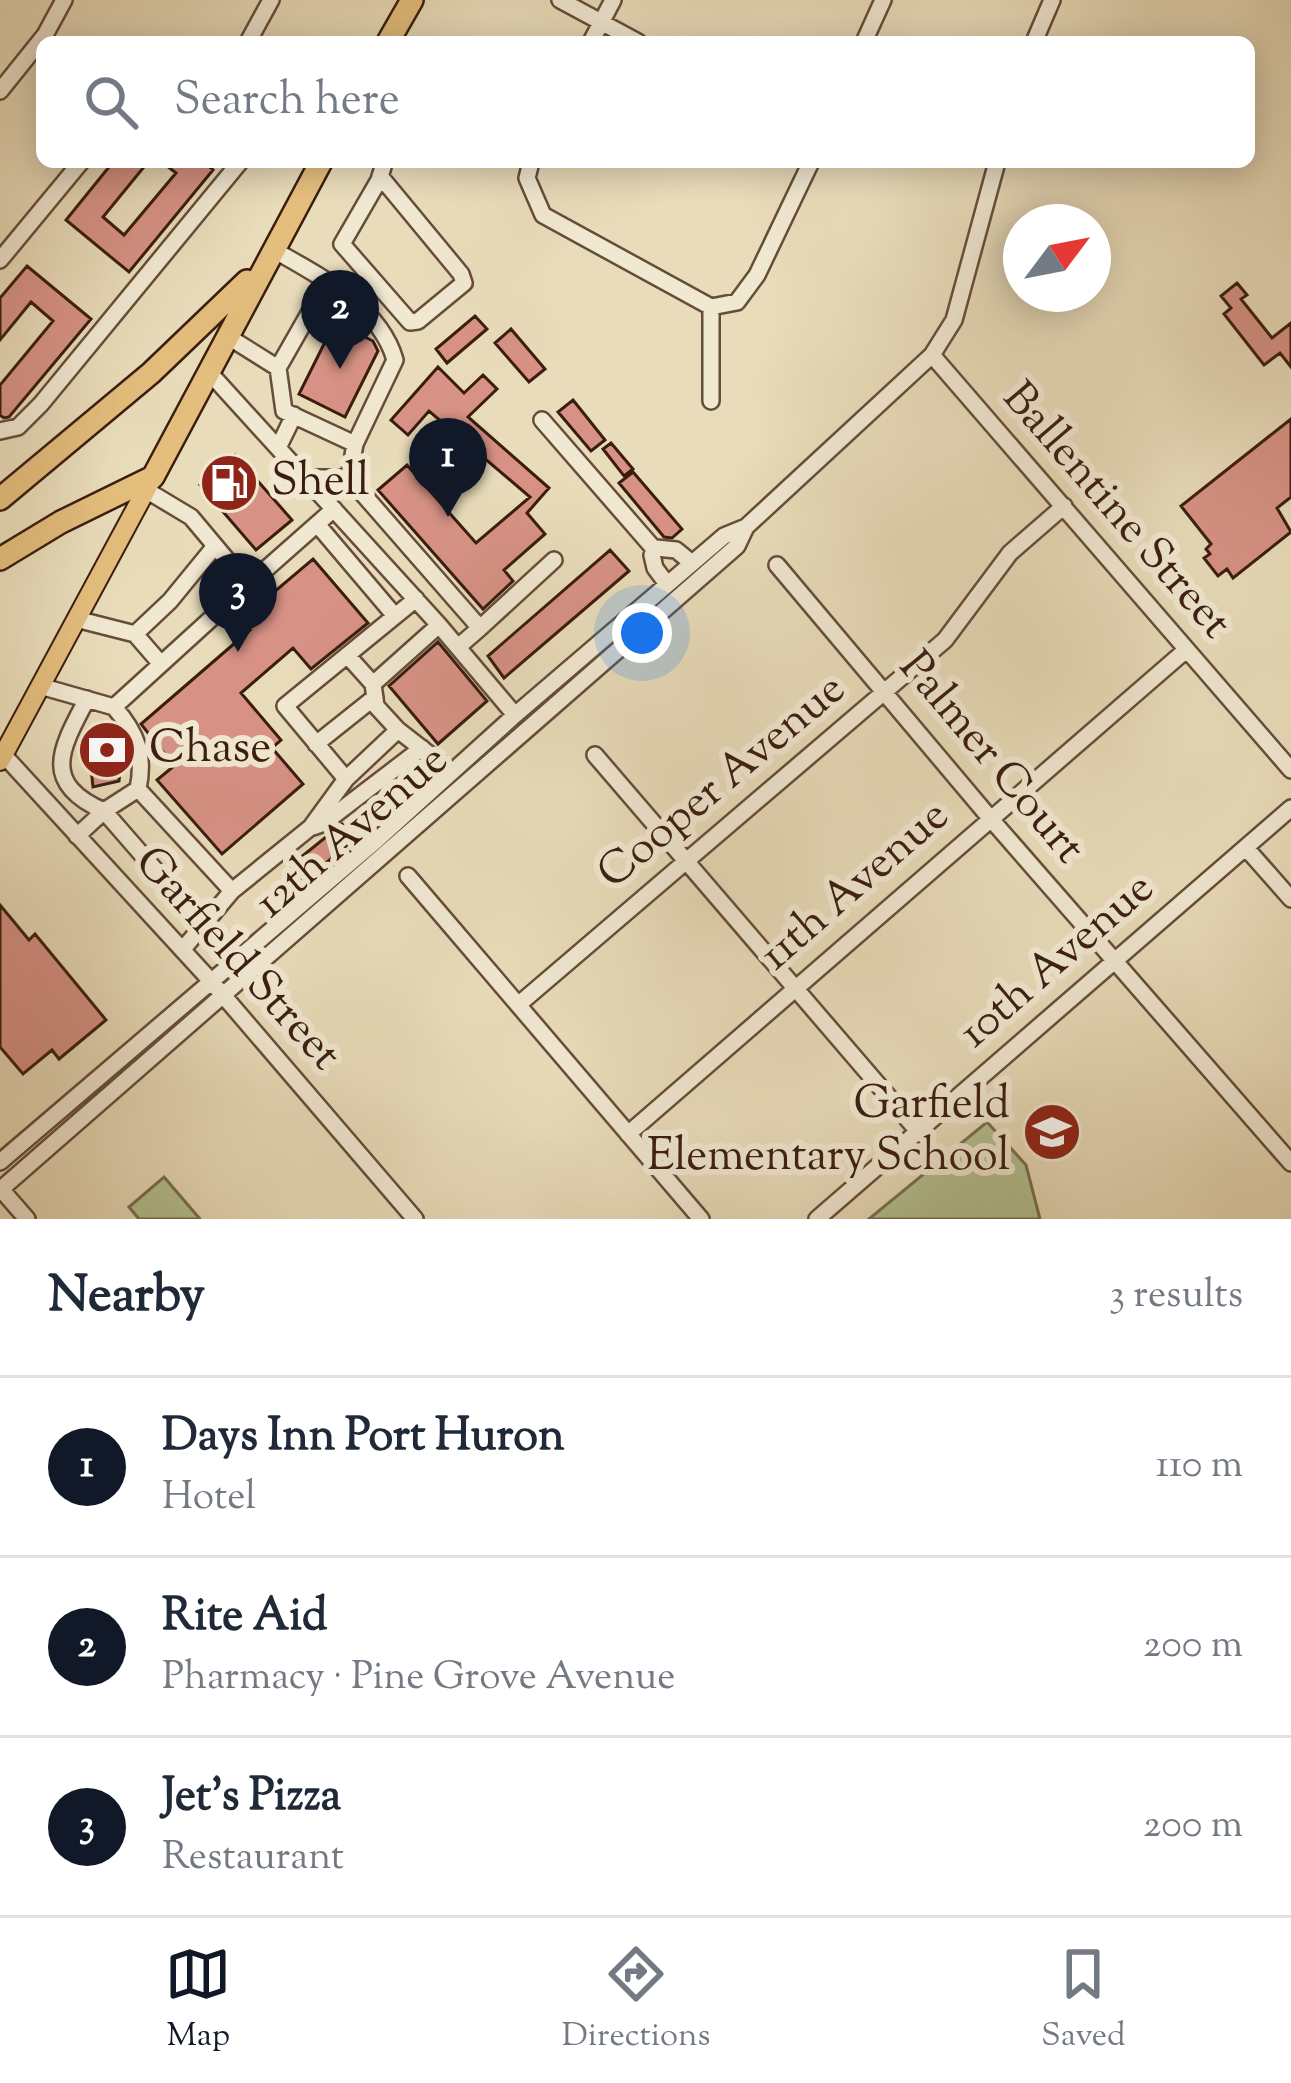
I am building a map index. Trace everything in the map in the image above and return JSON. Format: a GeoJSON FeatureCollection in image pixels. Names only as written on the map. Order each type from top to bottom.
{"type":"FeatureCollection","features":[{"type":"Feature","properties":{"kind":"highway"},"geometry":{"type":"LineString","coordinates":[[391,36],[412,0]]}},
{"type":"Feature","properties":{"kind":"highway"},"geometry":{"type":"LineString","coordinates":[[0,559],[61,522],[150,483],[318,168]]}},
{"type":"Feature","properties":{"kind":"highway"},"geometry":{"type":"LineString","coordinates":[[0,499],[151,373],[268,257]]}},
{"type":"Feature","properties":{"kind":"main road"},"geometry":{"type":"LineString","coordinates":[[1,756],[150,483]]}},
{"type":"Feature","properties":{"kind":"street"},"geometry":{"type":"LineString","coordinates":[[44,36],[64,0]]}},
{"type":"Feature","properties":{"kind":"street"},"geometry":{"type":"LineString","coordinates":[[251,36],[271,0]]}},
{"type":"Feature","properties":{"kind":"street"},"geometry":{"type":"LineString","coordinates":[[560,0],[627,36]]}},
{"type":"Feature","properties":{"kind":"street"},"geometry":{"type":"LineString","coordinates":[[594,36],[613,0]]}},
{"type":"Feature","properties":{"kind":"street"},"geometry":{"type":"LineString","coordinates":[[867,36],[883,0]]}},
{"type":"Feature","properties":{"kind":"street"},"geometry":{"type":"LineString","coordinates":[[1037,36],[1052,0]]}},
{"type":"Feature","properties":{"kind":"street"},"geometry":{"type":"LineString","coordinates":[[0,91],[36,46]]}},
{"type":"Feature","properties":{"kind":"street"},"geometry":{"type":"LineString","coordinates":[[0,260],[76,168]]}},
{"type":"Feature","properties":{"kind":"street"},"geometry":{"type":"LineString","coordinates":[[0,430],[18,427],[41,404],[235,168]]}},
{"type":"Feature","properties":{"kind":"street"},"geometry":{"type":"LineString","coordinates":[[529,168],[532,198],[543,215],[711,307],[736,302],[757,275],[808,168]]}},
{"type":"Feature","properties":{"kind":"street","name":"12th Avenue"},"geometry":{"type":"LineString","coordinates":[[0,1162],[667,584],[724,536],[746,526],[932,355],[954,320],[995,168]]}},
{"type":"Feature","properties":{"kind":"street"},"geometry":{"type":"LineString","coordinates":[[380,169],[464,284],[418,321],[410,322],[342,244],[380,169]]}},
{"type":"Feature","properties":{"kind":"street"},"geometry":{"type":"LineString","coordinates":[[268,257],[327,282],[365,311],[389,339],[395,360],[355,445],[349,478]]}},
{"type":"Feature","properties":{"kind":"street"},"geometry":{"type":"LineString","coordinates":[[327,282],[278,368],[284,411],[355,445]]}},
{"type":"Feature","properties":{"kind":"street"},"geometry":{"type":"LineString","coordinates":[[711,307],[711,401]]}},
{"type":"Feature","properties":{"kind":"street"},"geometry":{"type":"LineString","coordinates":[[227,336],[278,368]]}},
{"type":"Feature","properties":{"kind":"street","name":"Ballentine Street"},"geometry":{"type":"LineString","coordinates":[[932,355],[1291,770]]}},
{"type":"Feature","properties":{"kind":"street"},"geometry":{"type":"LineString","coordinates":[[208,371],[416,598],[515,715]]}},
{"type":"Feature","properties":{"kind":"street"},"geometry":{"type":"LineString","coordinates":[[278,448],[293,416]]}},
{"type":"Feature","properties":{"kind":"street"},"geometry":{"type":"LineString","coordinates":[[542,420],[655,550],[655,568],[667,584]]}},
{"type":"Feature","properties":{"kind":"street"},"geometry":{"type":"LineString","coordinates":[[306,478],[349,478],[480,628]]}},
{"type":"Feature","properties":{"kind":"street"},"geometry":{"type":"LineString","coordinates":[[150,483],[190,517],[248,585]]}},
{"type":"Feature","properties":{"kind":"street","name":"Cooper Avenue"},"geometry":{"type":"LineString","coordinates":[[518,1004],[945,640],[1010,554],[1064,506]]}},
{"type":"Feature","properties":{"kind":"street"},"geometry":{"type":"LineString","coordinates":[[114,707],[334,509]]}},
{"type":"Feature","properties":{"kind":"street"},"geometry":{"type":"LineString","coordinates":[[316,524],[395,616]]}},
{"type":"Feature","properties":{"kind":"street","name":"12th Avenue"},"geometry":{"type":"LineString","coordinates":[[0,1189],[737,546],[746,526]]}},
{"type":"Feature","properties":{"kind":"street"},"geometry":{"type":"LineString","coordinates":[[135,634],[170,601],[215,546]]}},
{"type":"Feature","properties":{"kind":"street"},"geometry":{"type":"LineString","coordinates":[[655,550],[666,546],[692,563]]}},
{"type":"Feature","properties":{"kind":"street"},"geometry":{"type":"LineString","coordinates":[[458,647],[554,560]]}},
{"type":"Feature","properties":{"kind":"street","name":"Palmer Court"},"geometry":{"type":"LineString","coordinates":[[777,565],[990,818],[1291,1162]]}},
{"type":"Feature","properties":{"kind":"street"},"geometry":{"type":"LineString","coordinates":[[346,779],[285,706],[416,598]]}},
{"type":"Feature","properties":{"kind":"street"},"geometry":{"type":"LineString","coordinates":[[76,619],[135,634],[161,664]]}},
{"type":"Feature","properties":{"kind":"street"},"geometry":{"type":"LineString","coordinates":[[316,744],[440,625]]}},
{"type":"Feature","properties":{"kind":"street","name":"11th Avenue"},"geometry":{"type":"LineString","coordinates":[[628,1134],[1186,650]]}},
{"type":"Feature","properties":{"kind":"street"},"geometry":{"type":"LineString","coordinates":[[347,655],[374,690],[376,706],[398,730],[452,772]]}},
{"type":"Feature","properties":{"kind":"street"},"geometry":{"type":"LineString","coordinates":[[40,686],[114,707],[142,753],[138,789],[232,891]]}},
{"type":"Feature","properties":{"kind":"street"},"geometry":{"type":"LineString","coordinates":[[87,699],[61,756],[60,771],[83,802],[104,811],[204,926]]}},
{"type":"Feature","properties":{"kind":"street"},"geometry":{"type":"LineString","coordinates":[[183,949],[232,891],[311,827],[346,779],[398,730]]}},
{"type":"Feature","properties":{"kind":"street"},"geometry":{"type":"LineString","coordinates":[[311,827],[324,823],[422,748]]}},
{"type":"Feature","properties":{"kind":"street"},"geometry":{"type":"LineString","coordinates":[[595,755],[917,1130]]}},
{"type":"Feature","properties":{"kind":"street","name":"Garfield Street"},"geometry":{"type":"LineString","coordinates":[[1,756],[183,949],[415,1219]]}},
{"type":"Feature","properties":{"kind":"street"},"geometry":{"type":"LineString","coordinates":[[77,836],[138,789]]}},
{"type":"Feature","properties":{"kind":"street","name":"10th Avenue"},"geometry":{"type":"LineString","coordinates":[[817,1219],[1291,808]]}},
{"type":"Feature","properties":{"kind":"street"},"geometry":{"type":"LineString","coordinates":[[1246,848],[1291,899]]}},
{"type":"Feature","properties":{"kind":"street"},"geometry":{"type":"LineString","coordinates":[[408,876],[701,1219]]}},
{"type":"Feature","properties":{"kind":"street"},"geometry":{"type":"LineString","coordinates":[[140,903],[164,881]]}},
{"type":"Feature","properties":{"kind":"street"},"geometry":{"type":"LineString","coordinates":[[0,1189],[27,1219]]}},
{"type":"Feature","properties":{"kind":"green space"},"geometry":{"type":"Polygon","coordinates":[[[987,1122],[1026,1165],[1040,1219],[869,1219],[987,1122]]]}},
{"type":"Feature","properties":{"kind":"green space"},"geometry":{"type":"Polygon","coordinates":[[[164,1177],[200,1219],[139,1219],[129,1207],[164,1177]]]}},
{"type":"Feature","properties":{"kind":"building"},"geometry":{"type":"Polygon","coordinates":[[[108,168],[143,168],[103,217],[124,235],[176,173],[170,168],[213,170],[129,272],[66,220],[108,168]]]}},
{"type":"Feature","properties":{"kind":"building"},"geometry":{"type":"Polygon","coordinates":[[[27,266],[91,319],[4,418],[0,415],[0,385],[53,321],[31,302],[0,340],[0,298],[27,266]]]}},
{"type":"Feature","properties":{"kind":"building"},"geometry":{"type":"Polygon","coordinates":[[[1237,283],[1247,295],[1241,299],[1272,338],[1291,323],[1291,367],[1280,353],[1264,365],[1224,314],[1231,308],[1221,296],[1237,283]]]}},
{"type":"Feature","properties":{"kind":"building"},"geometry":{"type":"Polygon","coordinates":[[[475,316],[487,329],[447,363],[436,349],[475,316]]]}},
{"type":"Feature","properties":{"kind":"building"},"geometry":{"type":"Polygon","coordinates":[[[335,322],[373,341],[378,351],[345,417],[299,394],[335,322]]]}},
{"type":"Feature","properties":{"kind":"building"},"geometry":{"type":"Polygon","coordinates":[[[511,329],[545,369],[529,382],[495,343],[511,329]]]}},
{"type":"Feature","properties":{"kind":"building"},"geometry":{"type":"Polygon","coordinates":[[[438,367],[464,393],[483,375],[497,389],[468,417],[549,488],[527,513],[545,534],[504,570],[513,581],[483,609],[378,490],[407,465],[476,543],[530,497],[429,411],[408,435],[391,420],[438,367]]]}},
{"type":"Feature","properties":{"kind":"building"},"geometry":{"type":"Polygon","coordinates":[[[573,400],[605,440],[591,451],[558,412],[573,400]]]}},
{"type":"Feature","properties":{"kind":"building"},"geometry":{"type":"Polygon","coordinates":[[[1291,419],[1291,497],[1277,508],[1291,532],[1233,578],[1227,569],[1218,576],[1204,558],[1211,544],[1181,506],[1291,419]]]}},
{"type":"Feature","properties":{"kind":"building"},"geometry":{"type":"Polygon","coordinates":[[[611,443],[633,469],[624,476],[603,449],[611,443]]]}},
{"type":"Feature","properties":{"kind":"building"},"geometry":{"type":"Polygon","coordinates":[[[235,455],[292,520],[256,550],[200,485],[235,455]]]}},
{"type":"Feature","properties":{"kind":"building"},"geometry":{"type":"Polygon","coordinates":[[[633,472],[682,529],[672,538],[664,537],[619,483],[633,472]]]}},
{"type":"Feature","properties":{"kind":"building"},"geometry":{"type":"Polygon","coordinates":[[[610,550],[629,571],[504,678],[488,656],[610,550]]]}},
{"type":"Feature","properties":{"kind":"building"},"geometry":{"type":"Polygon","coordinates":[[[313,559],[368,623],[311,669],[293,648],[241,693],[281,740],[272,748],[303,784],[222,854],[157,780],[174,766],[141,724],[250,630],[241,620],[313,559]]]}},
{"type":"Feature","properties":{"kind":"building"},"geometry":{"type":"Polygon","coordinates":[[[438,642],[487,701],[438,744],[389,686],[438,642]]]}},
{"type":"Feature","properties":{"kind":"building","name":"Chase"},"geometry":{"type":"Polygon","coordinates":[[[101,723],[114,727],[123,741],[119,781],[93,787],[90,759],[101,723]]]}},
{"type":"Feature","properties":{"kind":"building"},"geometry":{"type":"Polygon","coordinates":[[[342,824],[354,839],[304,882],[290,866],[342,824]]]}},
{"type":"Feature","properties":{"kind":"building"},"geometry":{"type":"Polygon","coordinates":[[[0,905],[29,940],[35,934],[106,1020],[59,1059],[52,1050],[23,1074],[0,1047],[0,905]]]}},
{"type":"Feature","properties":{"kind":"place","name":"Rite Aid"},"geometry":{"type":"Point","coordinates":[340,369]}},
{"type":"Feature","properties":{"kind":"place","name":"Shell"},"geometry":{"type":"Point","coordinates":[229,483]}},
{"type":"Feature","properties":{"kind":"place","name":"Days Inn Port Huron"},"geometry":{"type":"Point","coordinates":[448,517]}},
{"type":"Feature","properties":{"kind":"place","name":"Jet's Pizza"},"geometry":{"type":"Point","coordinates":[238,652]}},
{"type":"Feature","properties":{"kind":"place","name":"Chase"},"geometry":{"type":"Point","coordinates":[107,750]}},
{"type":"Feature","properties":{"kind":"place","name":"Garfield Elementary School"},"geometry":{"type":"Point","coordinates":[1052,1132]}}]}
